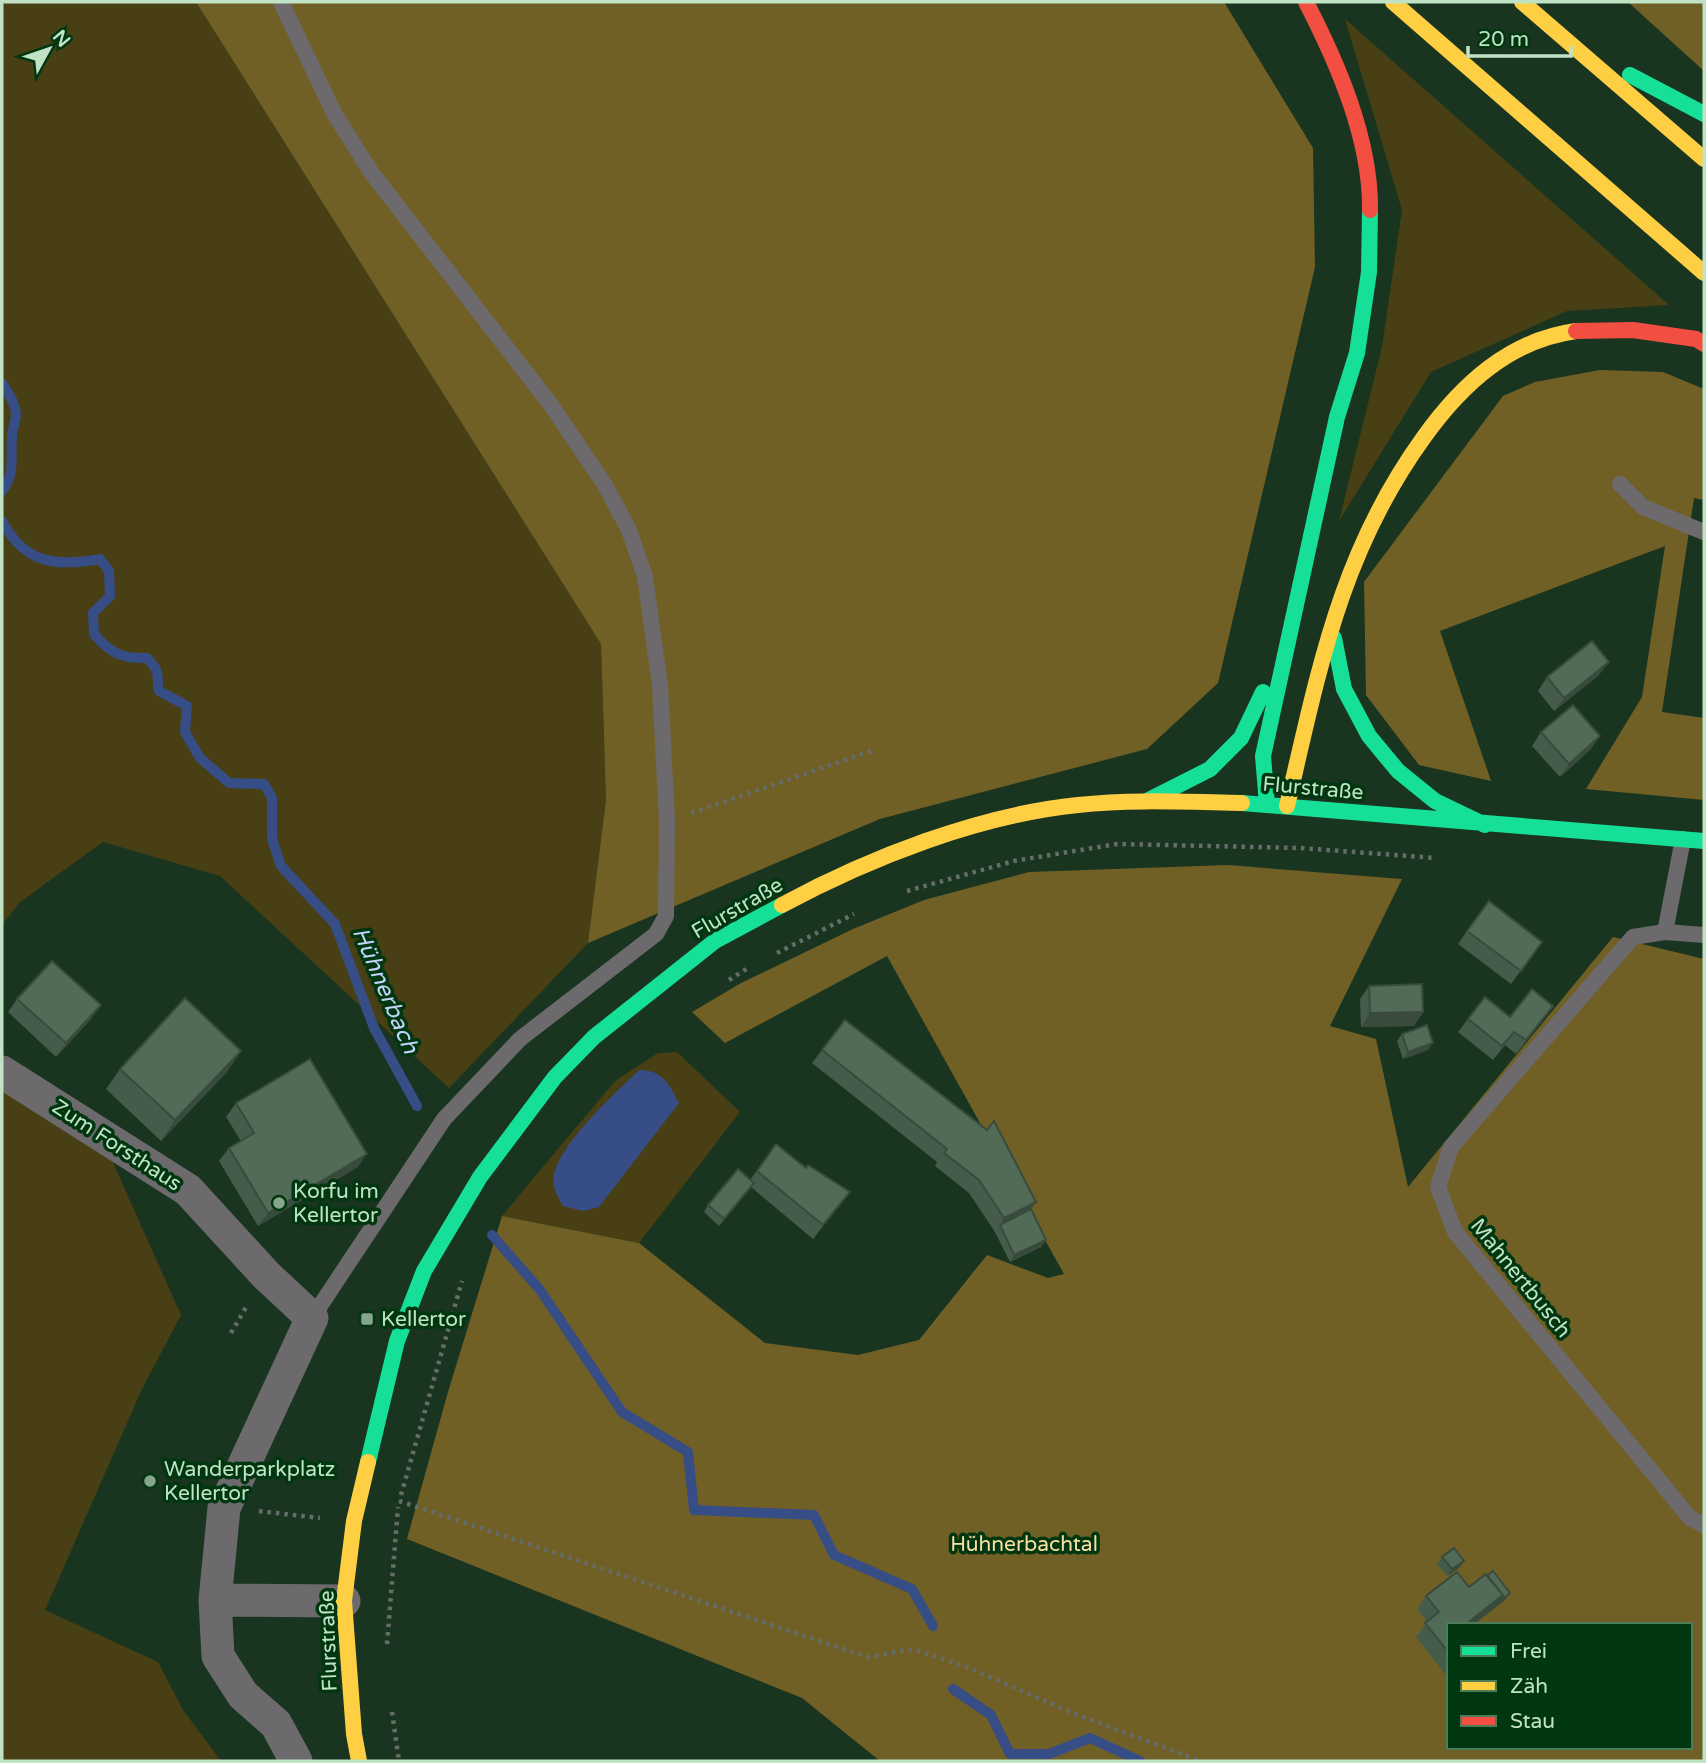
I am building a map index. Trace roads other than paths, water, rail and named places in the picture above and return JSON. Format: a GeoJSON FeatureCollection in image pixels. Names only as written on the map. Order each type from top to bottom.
{"type":"FeatureCollection","features":[{"type":"Feature","properties":{"kind":"main road"},"geometry":{"type":"LineString","coordinates":[[1267,804],[1263,757],[1337,417],[1357,353],[1370,272],[1370,196],[1354,113],[1326,41],[1306,2]]}},
{"type":"Feature","properties":{"kind":"main road"},"geometry":{"type":"LineString","coordinates":[[1393,2],[1704,273]]}},
{"type":"Feature","properties":{"kind":"main road"},"geometry":{"type":"LineString","coordinates":[[1522,2],[1704,159]]}},
{"type":"Feature","properties":{"kind":"main road"},"geometry":{"type":"LineString","coordinates":[[1566,41],[1704,114]]}},
{"type":"Feature","properties":{"kind":"main road"},"geometry":{"type":"LineString","coordinates":[[1287,806],[1332,625],[1353,562],[1393,486],[1451,401],[1498,359],[1569,332],[1633,328],[1696,340],[1704,344]]}},
{"type":"Feature","properties":{"kind":"main road"},"geometry":{"type":"LineString","coordinates":[[1332,625],[1344,689],[1369,736],[1398,771],[1435,802],[1485,825]]}},
{"type":"Feature","properties":{"kind":"main road"},"geometry":{"type":"LineString","coordinates":[[1147,801],[1210,769],[1241,737],[1286,646]]}},
{"type":"Feature","properties":{"kind":"main road","name":"Flurstraße"},"geometry":{"type":"LineString","coordinates":[[359,1761],[354,1734],[344,1601],[354,1521],[397,1341],[424,1270],[480,1177],[555,1077],[594,1037],[651,988],[715,941],[751,919],[903,850],[997,821],[1076,805],[1147,801],[1267,804],[1485,825],[1704,841]]}},
{"type":"Feature","properties":{"kind":"street","name":"Zum Forsthaus"},"geometry":{"type":"LineString","coordinates":[[2,1072],[188,1191],[266,1275],[312,1318]]}},
{"type":"Feature","properties":{"kind":"street"},"geometry":{"type":"LineString","coordinates":[[296,1761],[276,1724],[243,1695],[218,1657],[215,1600],[224,1508],[312,1318]]}},
{"type":"Feature","properties":{"kind":"street"},"geometry":{"type":"LineString","coordinates":[[215,1600],[344,1601]]}},
{"type":"Feature","properties":{"kind":"lane"},"geometry":{"type":"LineString","coordinates":[[281,2],[334,113],[371,172],[551,405],[605,485],[629,530],[645,578],[653,626],[660,685],[667,821],[666,916],[656,934],[520,1039],[444,1119],[312,1318]]}},
{"type":"Feature","properties":{"kind":"lane"},"geometry":{"type":"LineString","coordinates":[[1620,484],[1643,507],[1704,532]]}},
{"type":"Feature","properties":{"kind":"lane"},"geometry":{"type":"LineString","coordinates":[[1665,932],[1683,839]]}},
{"type":"Feature","properties":{"kind":"lane","name":"Mahnertbusch"},"geometry":{"type":"LineString","coordinates":[[1704,935],[1665,932],[1633,937],[1451,1147],[1438,1187],[1455,1232],[1689,1518],[1704,1525]]}},
{"type":"Feature","properties":{"kind":"water"},"geometry":{"type":"Polygon","coordinates":[[[639,1070],[660,1075],[679,1103],[599,1207],[583,1211],[563,1206],[554,1186],[555,1172],[561,1157],[586,1124],[639,1070]]]}},
{"type":"Feature","properties":{"kind":"waterway","name":"Hühnerbach"},"geometry":{"type":"LineString","coordinates":[[2,383],[13,402],[16,414],[12,433],[11,471],[2,491]]}},
{"type":"Feature","properties":{"kind":"waterway","name":"Hühnerbach"},"geometry":{"type":"LineString","coordinates":[[2,521],[21,546],[43,559],[56,562],[100,559],[109,571],[110,596],[93,613],[94,634],[117,654],[147,658],[157,671],[159,691],[187,706],[185,732],[200,758],[229,783],[264,784],[272,798],[272,839],[281,866],[335,924],[374,1028],[417,1106]]}},
{"type":"Feature","properties":{"kind":"waterway","name":"Hühnerbach"},"geometry":{"type":"LineString","coordinates":[[492,1235],[540,1290],[622,1412],[688,1452],[694,1510],[814,1515],[834,1555],[912,1589],[933,1626]]}},
{"type":"Feature","properties":{"kind":"waterway","name":"Hühnerbach"},"geometry":{"type":"LineString","coordinates":[[953,1689],[991,1715],[1010,1754],[1049,1754],[1090,1738],[1140,1761]]}},
{"type":"Feature","properties":{"kind":"place","name":"Korfu im Kellertor"},"geometry":{"type":"Point","coordinates":[279,1203]}},
{"type":"Feature","properties":{"kind":"place","name":"Kellertor"},"geometry":{"type":"Point","coordinates":[367,1319]}},
{"type":"Feature","properties":{"kind":"place","name":"Wanderparkplatz Kellertor"},"geometry":{"type":"Point","coordinates":[150,1481]}},
{"type":"Feature","properties":{"kind":"park label","name":"Hühnerbachtal"},"geometry":{"type":"Point","coordinates":[1024,1544]}}]}
